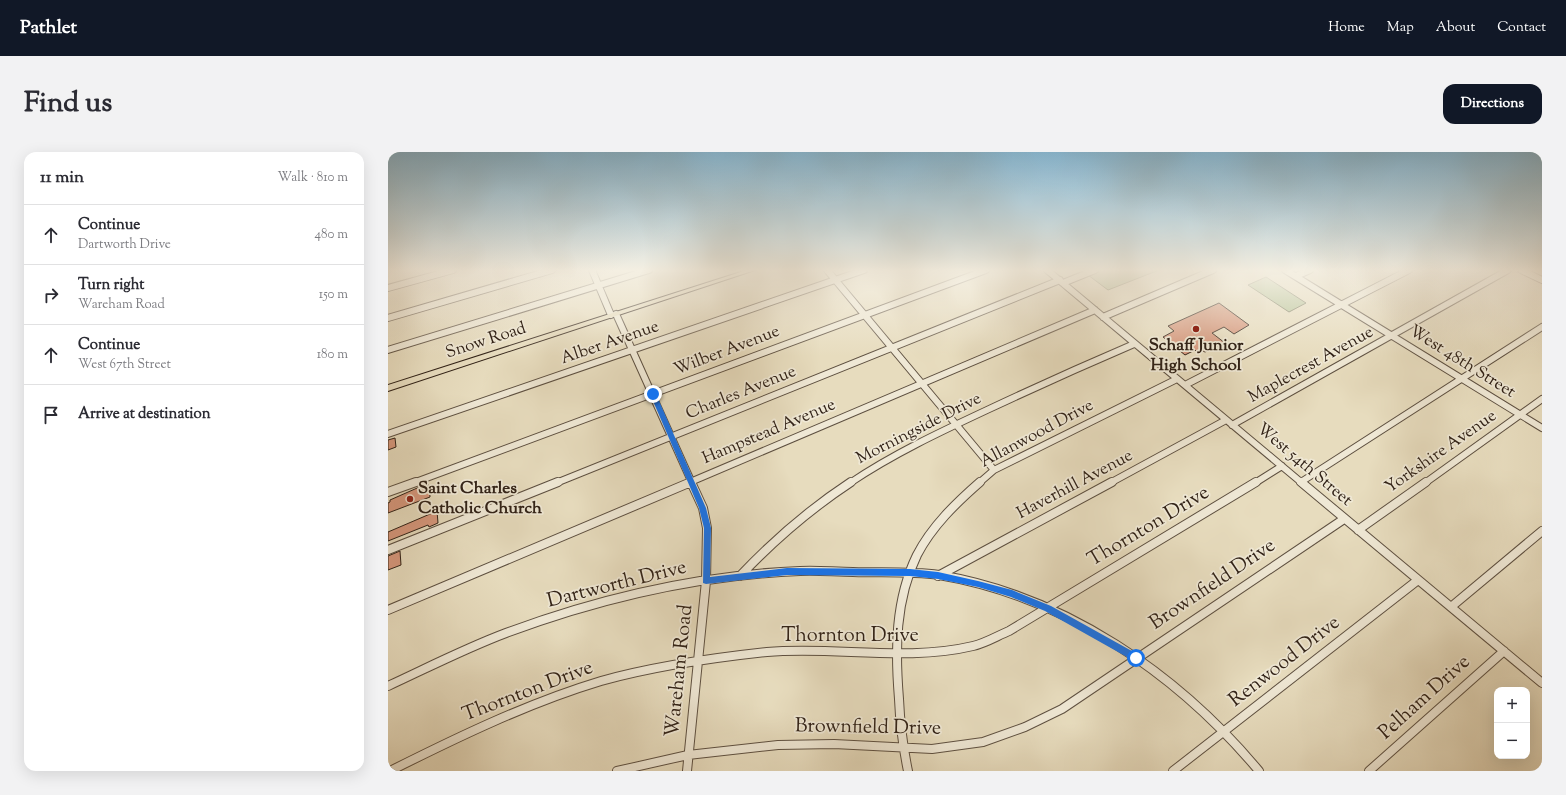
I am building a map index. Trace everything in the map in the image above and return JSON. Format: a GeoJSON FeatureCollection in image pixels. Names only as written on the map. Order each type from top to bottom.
{"type":"FeatureCollection","features":[{"type":"Feature","properties":{"kind":"main road","name":"Snow Road"},"geometry":{"type":"LineString","coordinates":[[388,388],[663,299]]}},
{"type":"Feature","properties":{"kind":"street"},"geometry":{"type":"LineString","coordinates":[[388,318],[453,299]]}},
{"type":"Feature","properties":{"kind":"street"},"geometry":{"type":"LineString","coordinates":[[388,350],[553,299]]}},
{"type":"Feature","properties":{"kind":"street","name":"Wareham Road"},"geometry":{"type":"LineString","coordinates":[[605,299],[653,394],[703,508],[707,528],[706,581],[687,771]]}},
{"type":"Feature","properties":{"kind":"street","name":"Alber Avenue"},"geometry":{"type":"LineString","coordinates":[[388,434],[781,299]]}},
{"type":"Feature","properties":{"kind":"street"},"geometry":{"type":"LineString","coordinates":[[852,299],[994,470]]}},
{"type":"Feature","properties":{"kind":"street","name":"Wilber Avenue"},"geometry":{"type":"LineString","coordinates":[[388,492],[907,299]]}},
{"type":"Feature","properties":{"kind":"street","name":"Charles Avenue"},"geometry":{"type":"LineString","coordinates":[[388,550],[893,347],[1017,299]]}},
{"type":"Feature","properties":{"kind":"street","name":"West 54th Street"},"geometry":{"type":"LineString","coordinates":[[1082,299],[1184,386],[1542,683]]}},
{"type":"Feature","properties":{"kind":"street"},"geometry":{"type":"LineString","coordinates":[[1103,317],[1145,299]]}},
{"type":"Feature","properties":{"kind":"street","name":"West 48th Street"},"geometry":{"type":"LineString","coordinates":[[1334,299],[1542,428]]}},
{"type":"Feature","properties":{"kind":"street"},"geometry":{"type":"LineString","coordinates":[[1184,386],[1352,299]]}},
{"type":"Feature","properties":{"kind":"street","name":"Maplecrest Avenue"},"geometry":{"type":"LineString","coordinates":[[1229,422],[1456,299]]}},
{"type":"Feature","properties":{"kind":"street","name":"Hampstead Avenue"},"geometry":{"type":"LineString","coordinates":[[388,610],[1096,310]]}},
{"type":"Feature","properties":{"kind":"street"},"geometry":{"type":"LineString","coordinates":[[1301,482],[1542,327]]}},
{"type":"Feature","properties":{"kind":"street","name":"Morningside Drive"},"geometry":{"type":"LineString","coordinates":[[740,576],[784,530],[858,476],[897,453],[956,424],[1134,344]]}},
{"type":"Feature","properties":{"kind":"street","name":"Allanwood Drive"},"geometry":{"type":"LineString","coordinates":[[908,771],[902,747],[896,654],[900,610],[910,572],[922,545],[942,518],[970,489],[994,470],[1177,379]]}},
{"type":"Feature","properties":{"kind":"street","name":"Yorkshire Avenue"},"geometry":{"type":"LineString","coordinates":[[1358,530],[1542,399]]}},
{"type":"Feature","properties":{"kind":"street","name":"Haverhill Avenue"},"geometry":{"type":"LineString","coordinates":[[938,576],[1229,422]]}},
{"type":"Feature","properties":{"kind":"street","name":"Thornton Drive"},"geometry":{"type":"LineString","coordinates":[[390,771],[466,733],[534,705],[585,687],[632,673],[698,660],[762,653],[813,650],[896,654],[933,653],[974,646],[1009,631],[1282,466]]}},
{"type":"Feature","properties":{"kind":"street","name":"Brownfield Drive"},"geometry":{"type":"LineString","coordinates":[[617,771],[688,755],[778,745],[834,744],[932,749],[983,742],[1025,727],[1062,708],[1344,518]]}},
{"type":"Feature","properties":{"kind":"street"},"geometry":{"type":"LineString","coordinates":[[1451,607],[1542,531]]}},
{"type":"Feature","properties":{"kind":"street","name":"Dartworth Drive"},"geometry":{"type":"LineString","coordinates":[[388,686],[470,648],[507,633],[557,615],[642,593],[740,576],[787,572],[910,572],[978,584],[1048,608],[1136,658],[1195,702],[1225,731],[1260,771]]}},
{"type":"Feature","properties":{"kind":"street","name":"Renwood Drive"},"geometry":{"type":"LineString","coordinates":[[1173,771],[1418,580]]}},
{"type":"Feature","properties":{"kind":"street","name":"Pelham Drive"},"geometry":{"type":"LineString","coordinates":[[1369,771],[1504,651]]}},
{"type":"Feature","properties":{"kind":"green space"},"geometry":{"type":"Polygon","coordinates":[[[1269,299],[1300,299],[1306,303],[1289,312],[1269,299]]]}},
{"type":"Feature","properties":{"kind":"building","name":"Schaff Junior High School"},"geometry":{"type":"Polygon","coordinates":[[[1219,303],[1249,325],[1234,334],[1224,327],[1212,333],[1225,343],[1205,352],[1203,351],[1198,353],[1195,350],[1185,355],[1163,337],[1174,331],[1168,326],[1219,303]]]}},
{"type":"Feature","properties":{"kind":"building"},"geometry":{"type":"Polygon","coordinates":[[[395,438],[396,447],[388,450],[388,440],[395,438]]]}},
{"type":"Feature","properties":{"kind":"building","name":"Saint Charles Catholic Church"},"geometry":{"type":"Polygon","coordinates":[[[424,485],[429,485],[430,497],[388,513],[388,503],[390,500],[424,485]]]}},
{"type":"Feature","properties":{"kind":"building"},"geometry":{"type":"Polygon","coordinates":[[[437,511],[438,523],[429,527],[428,525],[388,541],[388,532],[437,511]]]}},
{"type":"Feature","properties":{"kind":"building"},"geometry":{"type":"Polygon","coordinates":[[[400,551],[401,565],[388,570],[388,556],[400,551]]]}},
{"type":"Feature","properties":{"kind":"place","name":"Schaff Junior High School"},"geometry":{"type":"Point","coordinates":[1196,329]}},
{"type":"Feature","properties":{"kind":"place","name":"Saint Charles Catholic Church"},"geometry":{"type":"Point","coordinates":[410,499]}},
{"type":"Feature","properties":{"kind":"route"},"geometry":{"type":"LineString","coordinates":[[653,394],[703,508],[707,528],[706,581],[740,576],[787,572],[910,572],[938,576],[978,584],[1012,594],[1048,608],[1136,658]]}}]}
